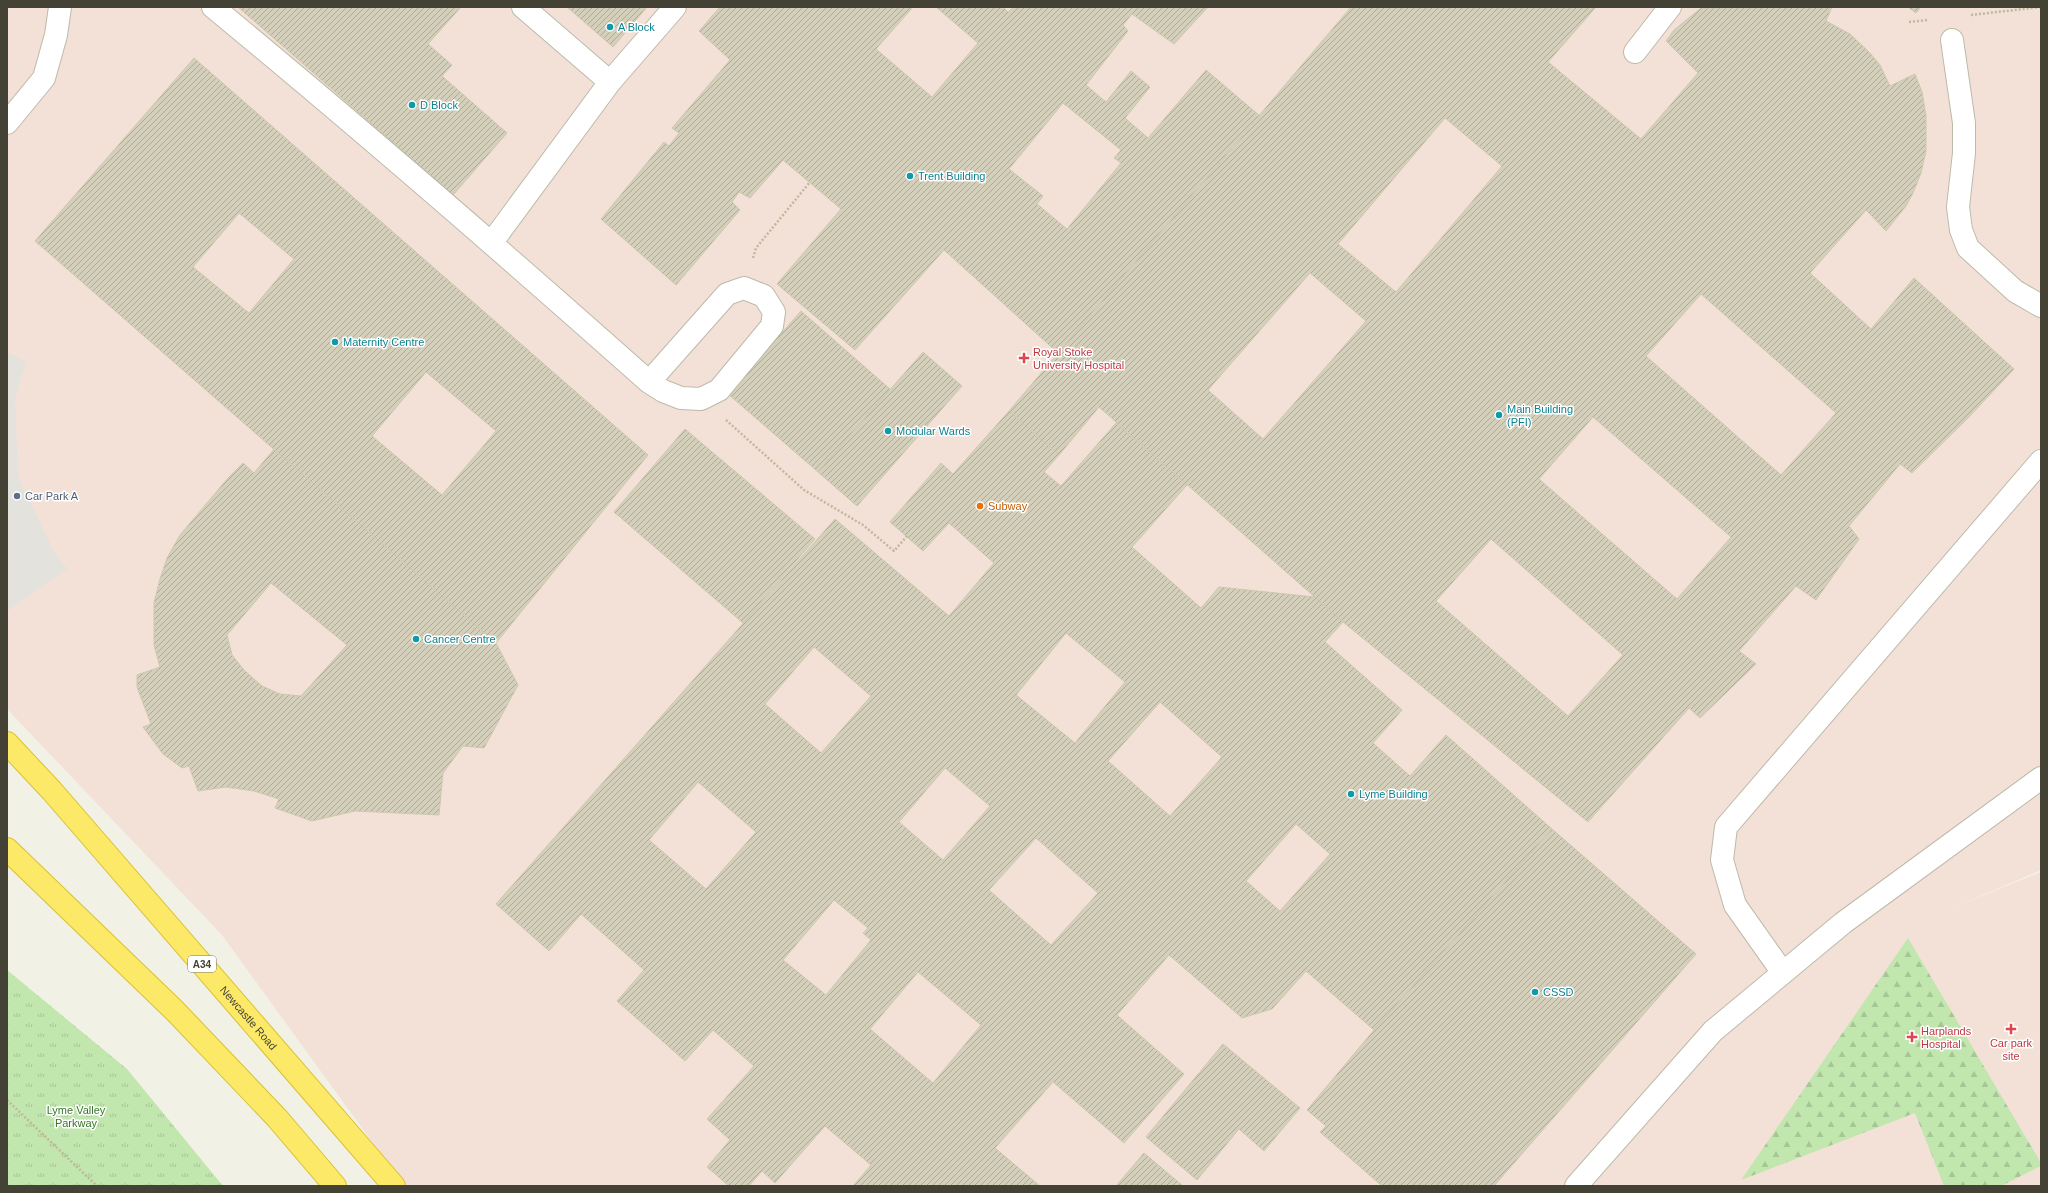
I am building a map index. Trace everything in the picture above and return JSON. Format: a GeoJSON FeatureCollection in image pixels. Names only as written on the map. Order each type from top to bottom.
{"type":"FeatureCollection","features":[{"type":"Feature","properties":{"kind":"highway","name":"Newcastle Road"},"geometry":{"type":"LineString","coordinates":[[7,744],[52,790],[394,1186]]}},
{"type":"Feature","properties":{"kind":"highway"},"geometry":{"type":"LineString","coordinates":[[7,849],[175,1011],[277,1118],[335,1186]]}},
{"type":"Feature","properties":{"kind":"street"},"geometry":{"type":"LineString","coordinates":[[7,124],[44,78],[56,35],[60,7]]}},
{"type":"Feature","properties":{"kind":"street"},"geometry":{"type":"LineString","coordinates":[[213,7],[353,123],[492,242],[648,382],[663,391],[681,398],[701,398],[719,390],[772,326],[774,312],[764,296],[744,288],[727,294],[648,382]]}},
{"type":"Feature","properties":{"kind":"street"},"geometry":{"type":"LineString","coordinates":[[523,7],[610,82]]}},
{"type":"Feature","properties":{"kind":"street"},"geometry":{"type":"LineString","coordinates":[[492,242],[610,82],[674,7]]}},
{"type":"Feature","properties":{"kind":"street"},"geometry":{"type":"LineString","coordinates":[[1636,52],[1670,7]]}},
{"type":"Feature","properties":{"kind":"street"},"geometry":{"type":"LineString","coordinates":[[1952,40],[1964,123],[1964,154],[1958,207],[1961,230],[1968,248],[2015,291],[2041,306]]}},
{"type":"Feature","properties":{"kind":"street"},"geometry":{"type":"LineString","coordinates":[[1783,973],[1735,905],[1722,860],[1726,827],[2041,461]]}},
{"type":"Feature","properties":{"kind":"street"},"geometry":{"type":"LineString","coordinates":[[1576,1186],[1714,1031],[1843,923],[2041,778]]}},
{"type":"Feature","properties":{"kind":"path"},"geometry":{"type":"LineString","coordinates":[[1965,16],[2041,7]]}},
{"type":"Feature","properties":{"kind":"path"},"geometry":{"type":"LineString","coordinates":[[1909,22],[1936,19]]}},
{"type":"Feature","properties":{"kind":"path"},"geometry":{"type":"LineString","coordinates":[[744,288],[756,248],[810,182]]}},
{"type":"Feature","properties":{"kind":"path"},"geometry":{"type":"LineString","coordinates":[[701,398],[804,490],[863,525],[894,551],[907,536]]}},
{"type":"Feature","properties":{"kind":"path"},"geometry":{"type":"LineString","coordinates":[[7,1100],[97,1186]]}},
{"type":"Feature","properties":{"kind":"shaded area","name":"Royal Stoke University Hospital"},"geometry":{"type":"Polygon","coordinates":[[[7,7],[2041,7],[2041,870],[1957,906],[2041,872],[2041,1186],[404,1186],[222,935],[7,709],[7,7]]]}},
{"type":"Feature","properties":{"kind":"shaded area","name":"Car Park A"},"geometry":{"type":"Polygon","coordinates":[[[7,352],[26,361],[15,398],[18,477],[54,552],[67,569],[7,611],[7,352]]]}},
{"type":"Feature","properties":{"kind":"green space","name":"Harplands Hospital"},"geometry":{"type":"Polygon","coordinates":[[[1908,938],[2041,1163],[2041,1166],[2001,1186],[1944,1186],[1915,1113],[1741,1180],[1908,938]]]}},
{"type":"Feature","properties":{"kind":"green space","name":"Lyme Valley Parkway"},"geometry":{"type":"Polygon","coordinates":[[[7,970],[127,1069],[223,1186],[7,1186],[7,970]]]}},
{"type":"Feature","properties":{"kind":"building","name":"D Block"},"geometry":{"type":"Polygon","coordinates":[[[238,7],[461,7],[428,44],[452,65],[442,76],[507,133],[453,195],[238,7]]]}},
{"type":"Feature","properties":{"kind":"building","name":"A Block"},"geometry":{"type":"Polygon","coordinates":[[[567,7],[647,7],[613,47],[567,7]]]}},
{"type":"Feature","properties":{"kind":"building","name":"Trent Building"},"geometry":{"type":"Polygon","coordinates":[[[720,7],[913,7],[876,49],[932,97],[978,43],[936,7],[1003,7],[1008,12],[1013,7],[1208,7],[1174,44],[1132,14],[1123,25],[1128,31],[1086,85],[1106,102],[1131,71],[1150,87],[1125,118],[1148,138],[1206,70],[1260,116],[1058,353],[944,250],[855,350],[777,284],[841,209],[783,160],[750,198],[739,192],[732,202],[740,210],[676,285],[601,219],[664,142],[669,146],[679,133],[672,128],[730,60],[699,31],[720,7]],[[1063,103],[1009,169],[1043,196],[1037,204],[1067,229],[1121,163],[1114,158],[1121,150],[1063,103]]]}},
{"type":"Feature","properties":{"kind":"building","name":"Main Building (PFI)"},"geometry":{"type":"Polygon","coordinates":[[[1351,7],[1596,7],[1548,62],[1641,139],[1698,73],[1666,41],[1674,30],[1701,8],[1832,7],[1826,21],[1850,34],[1869,52],[1880,65],[1890,86],[1915,74],[1922,92],[1926,116],[1926,151],[1921,173],[1913,193],[1906,206],[1886,231],[1866,210],[1810,273],[1871,329],[1914,278],[2014,369],[1968,418],[1912,473],[1900,464],[1849,526],[1859,539],[1816,600],[1796,586],[1739,651],[1756,664],[1700,718],[1689,708],[1588,822],[1343,622],[1099,407],[1059,455],[1009,411],[1351,7]],[[1445,118],[1338,244],[1396,292],[1502,166],[1445,118]],[[1310,273],[1208,390],[1263,439],[1366,321],[1310,273]],[[1701,294],[1646,356],[1781,475],[1836,413],[1701,294]],[[1593,417],[1539,479],[1677,599],[1731,537],[1593,417]],[[1491,539],[1436,601],[1568,716],[1623,655],[1491,539]]]}},
{"type":"Feature","properties":{"kind":"building"},"geometry":{"type":"Polygon","coordinates":[[[1908,7],[1921,7],[1916,13],[1908,7]]]}},
{"type":"Feature","properties":{"kind":"building","name":"Maternity Centre"},"geometry":{"type":"Polygon","coordinates":[[[194,58],[648,455],[496,643],[35,241],[194,58]],[[239,213],[193,267],[249,313],[294,259],[239,213]],[[426,372],[372,436],[442,495],[496,431],[426,372]]]}},
{"type":"Feature","properties":{"kind":"building"},"geometry":{"type":"Polygon","coordinates":[[[801,311],[890,389],[818,472],[728,394],[801,311]]]}},
{"type":"Feature","properties":{"kind":"building","name":"Modular Wards"},"geometry":{"type":"Polygon","coordinates":[[[923,352],[962,386],[857,506],[818,472],[923,352]]]}},
{"type":"Feature","properties":{"kind":"building","name":"Lyme Building"},"geometry":{"type":"Polygon","coordinates":[[[1009,411],[1059,455],[1044,472],[1061,486],[1116,423],[1187,485],[1132,547],[1201,608],[1219,587],[1315,597],[1343,622],[1325,642],[1402,710],[1373,743],[1410,776],[1446,735],[1552,829],[1374,1030],[1306,971],[1272,1009],[1242,1018],[1169,955],[1117,1015],[1184,1074],[1124,1143],[1053,1082],[995,1148],[1040,1186],[853,1186],[871,1165],[825,1126],[775,1183],[762,1171],[749,1186],[729,1186],[707,1167],[730,1140],[707,1119],[754,1066],[713,1030],[685,1061],[617,1001],[644,970],[581,914],[549,951],[496,904],[835,519],[949,616],[994,563],[949,523],[923,551],[890,522],[941,463],[953,474],[1009,411]],[[1066,633],[1016,695],[1075,743],[1125,682],[1066,633]],[[814,647],[765,704],[821,753],[871,696],[814,647]],[[1160,702],[1108,761],[1170,816],[1222,757],[1160,702]],[[945,768],[899,822],[943,860],[990,806],[945,768]],[[698,782],[649,840],[706,889],[756,832],[698,782]],[[1296,824],[1246,881],[1280,911],[1330,854],[1296,824]],[[1036,838],[989,890],[1051,945],[1098,893],[1036,838]],[[834,900],[783,960],[826,995],[871,940],[863,933],[868,928],[834,900]],[[918,972],[870,1029],[933,1083],[981,1025],[918,972]]]}},
{"type":"Feature","properties":{"kind":"building"},"geometry":{"type":"Polygon","coordinates":[[[685,429],[815,539],[743,623],[614,512],[685,429]]]}},
{"type":"Feature","properties":{"kind":"building","name":"Cancer Centre"},"geometry":{"type":"Polygon","coordinates":[[[274,449],[496,643],[518,685],[484,748],[463,746],[443,773],[439,815],[355,811],[312,821],[275,808],[279,799],[254,791],[226,787],[198,791],[189,766],[182,768],[163,754],[143,727],[151,724],[137,687],[137,675],[160,667],[154,645],[154,603],[167,558],[180,535],[228,478],[243,463],[254,473],[274,449]],[[271,583],[227,635],[232,655],[244,670],[262,686],[280,694],[301,696],[347,645],[271,583]]]}},
{"type":"Feature","properties":{"kind":"building","name":"CSSD"},"geometry":{"type":"Polygon","coordinates":[[[1552,829],[1696,954],[1494,1186],[1382,1186],[1320,1132],[1326,1126],[1307,1110],[1374,1030],[1552,829]]]}},
{"type":"Feature","properties":{"kind":"building"},"geometry":{"type":"Polygon","coordinates":[[[1223,1044],[1300,1108],[1264,1151],[1239,1129],[1197,1180],[1146,1137],[1223,1044]]]}},
{"type":"Feature","properties":{"kind":"building"},"geometry":{"type":"Polygon","coordinates":[[[1144,1153],[1183,1186],[1116,1186],[1144,1153]]]}},
{"type":"Feature","properties":{"kind":"place","name":"A Block"},"geometry":{"type":"Point","coordinates":[610,27]}},
{"type":"Feature","properties":{"kind":"place","name":"D Block"},"geometry":{"type":"Point","coordinates":[412,105]}},
{"type":"Feature","properties":{"kind":"place","name":"Trent Building"},"geometry":{"type":"Point","coordinates":[910,176]}},
{"type":"Feature","properties":{"kind":"place","name":"Maternity Centre"},"geometry":{"type":"Point","coordinates":[335,342]}},
{"type":"Feature","properties":{"kind":"place","name":"Royal Stoke University Hospital"},"geometry":{"type":"Point","coordinates":[1024,358]}},
{"type":"Feature","properties":{"kind":"place","name":"Main Building (PFI)"},"geometry":{"type":"Point","coordinates":[1499,415]}},
{"type":"Feature","properties":{"kind":"place","name":"Modular Wards"},"geometry":{"type":"Point","coordinates":[888,431]}},
{"type":"Feature","properties":{"kind":"place","name":"Car Park A"},"geometry":{"type":"Point","coordinates":[17,496]}},
{"type":"Feature","properties":{"kind":"place","name":"Subway"},"geometry":{"type":"Point","coordinates":[980,506]}},
{"type":"Feature","properties":{"kind":"place","name":"Cancer Centre"},"geometry":{"type":"Point","coordinates":[416,639]}},
{"type":"Feature","properties":{"kind":"place","name":"Lyme Building"},"geometry":{"type":"Point","coordinates":[1351,794]}},
{"type":"Feature","properties":{"kind":"place","name":"CSSD"},"geometry":{"type":"Point","coordinates":[1535,992]}},
{"type":"Feature","properties":{"kind":"place","name":"Car park site"},"geometry":{"type":"Point","coordinates":[2011,1029]}},
{"type":"Feature","properties":{"kind":"place","name":"Harplands Hospital"},"geometry":{"type":"Point","coordinates":[1912,1037]}}]}
